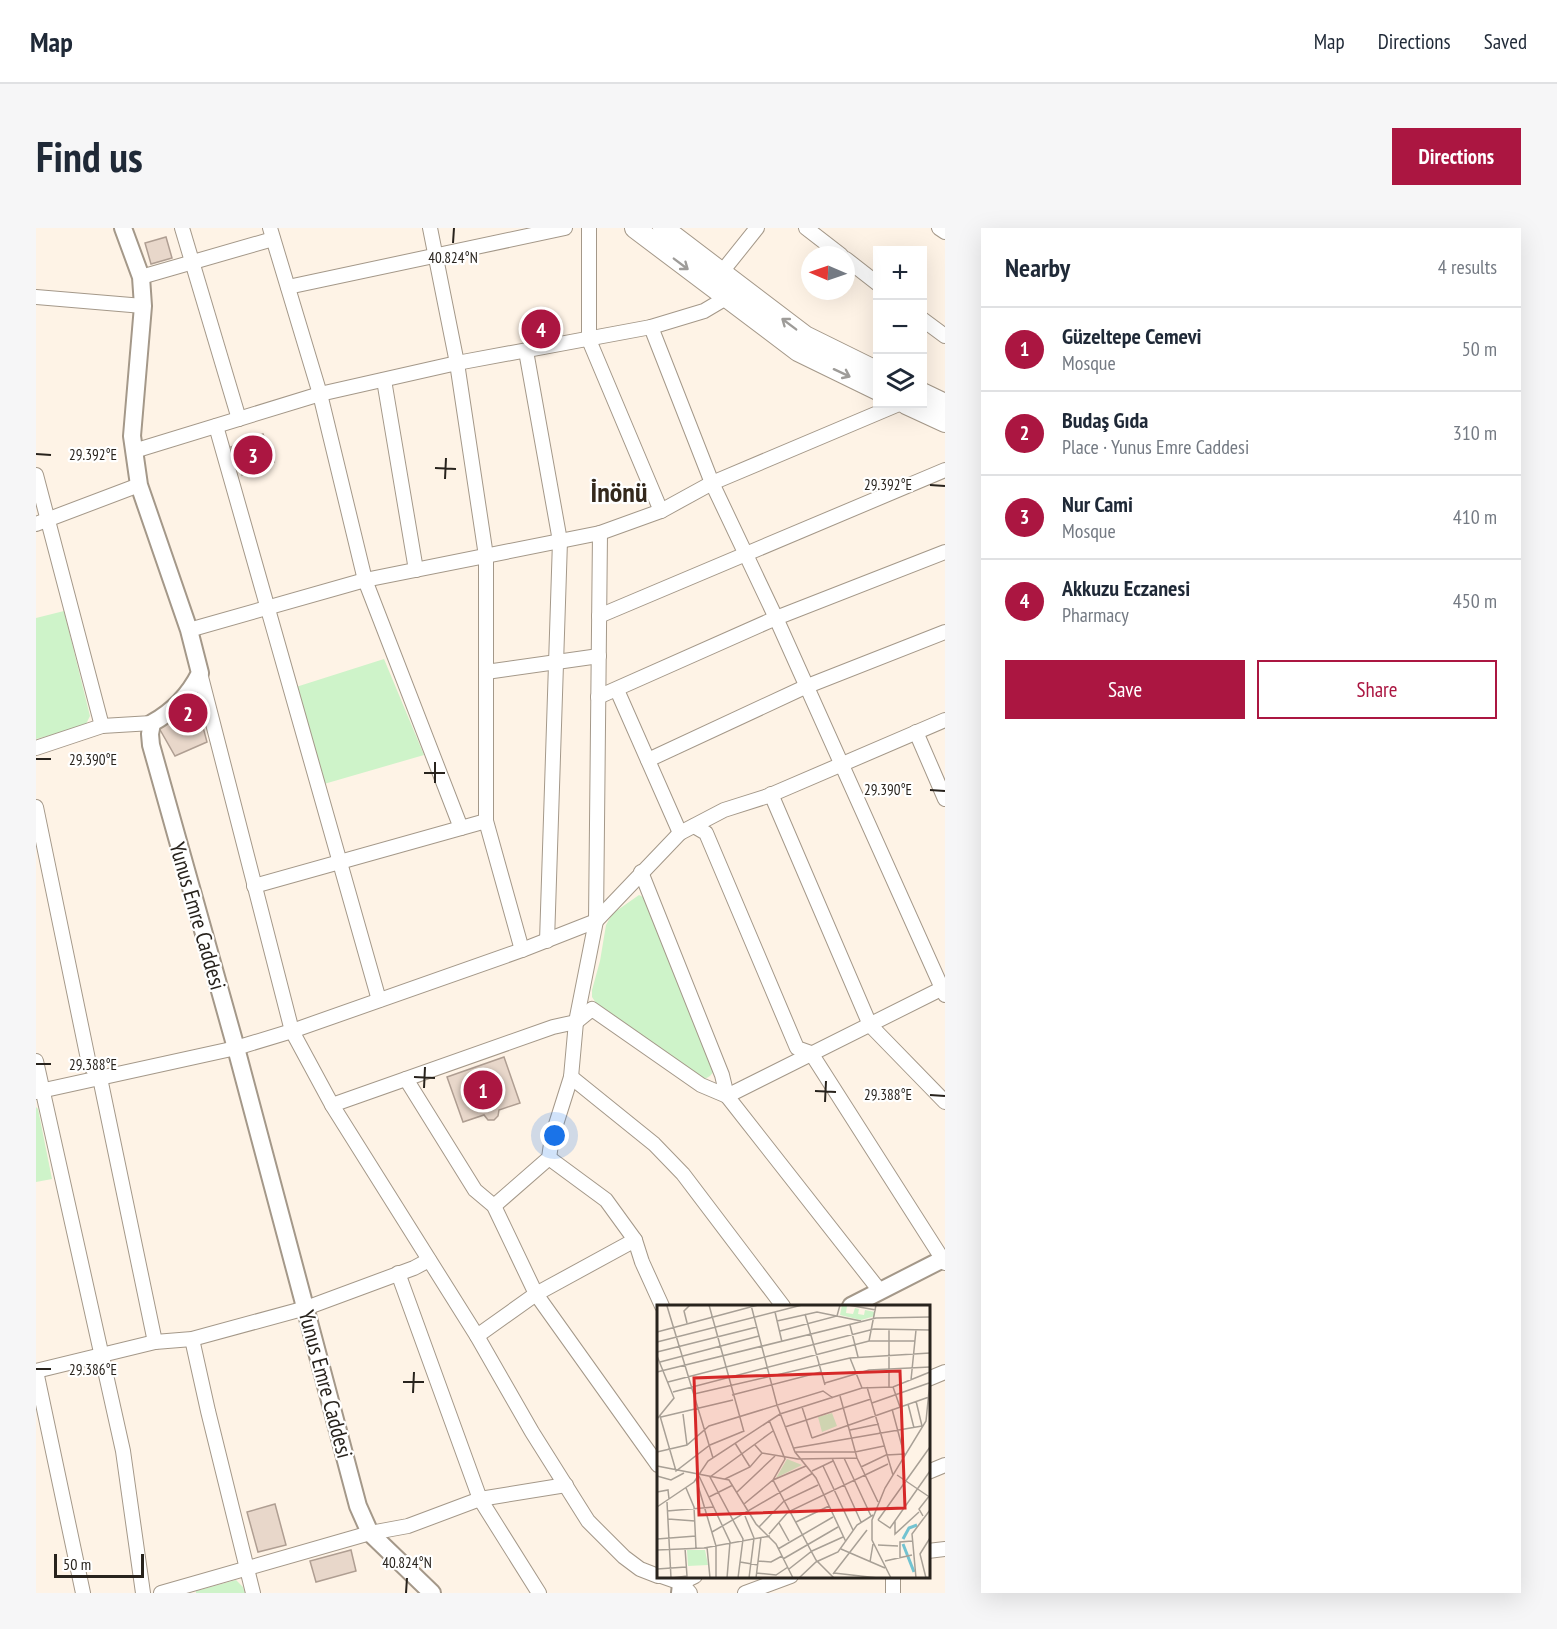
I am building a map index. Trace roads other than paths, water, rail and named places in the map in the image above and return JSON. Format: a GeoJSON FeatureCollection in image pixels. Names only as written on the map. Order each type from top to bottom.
{"type":"FeatureCollection","features":[{"type":"Feature","properties":{"kind":"main road"},"geometry":{"type":"LineString","coordinates":[[635,228],[807,357],[873,388]]}},
{"type":"Feature","properties":{"kind":"main road"},"geometry":{"type":"LineString","coordinates":[[663,228],[814,342],[873,370]]}},
{"type":"Feature","properties":{"kind":"main road"},"geometry":{"type":"LineString","coordinates":[[927,395],[945,404]]}},
{"type":"Feature","properties":{"kind":"main road"},"geometry":{"type":"LineString","coordinates":[[915,408],[945,422]]}},
{"type":"Feature","properties":{"kind":"street"},"geometry":{"type":"LineString","coordinates":[[123,228],[141,277],[143,306],[132,436],[139,485],[189,630],[292,1031],[332,1105],[477,1336],[532,1432],[588,1521],[624,1557],[640,1569],[657,1575]]}},
{"type":"Feature","properties":{"kind":"street"},"geometry":{"type":"LineString","coordinates":[[182,228],[239,419]]}},
{"type":"Feature","properties":{"kind":"street"},"geometry":{"type":"LineString","coordinates":[[430,228],[457,363],[486,556],[486,821],[522,950]]}},
{"type":"Feature","properties":{"kind":"street"},"geometry":{"type":"LineString","coordinates":[[288,287],[566,228]]}},
{"type":"Feature","properties":{"kind":"street"},"geometry":{"type":"LineString","coordinates":[[589,228],[589,340],[661,511]]}},
{"type":"Feature","properties":{"kind":"street"},"geometry":{"type":"LineString","coordinates":[[721,273],[757,228]]}},
{"type":"Feature","properties":{"kind":"street"},"geometry":{"type":"LineString","coordinates":[[806,228],[829,246]]}},
{"type":"Feature","properties":{"kind":"street"},"geometry":{"type":"LineString","coordinates":[[939,228],[945,232]]}},
{"type":"Feature","properties":{"kind":"street"},"geometry":{"type":"LineString","coordinates":[[141,277],[272,234],[320,394],[365,580],[461,828]]}},
{"type":"Feature","properties":{"kind":"street"},"geometry":{"type":"LineString","coordinates":[[855,266],[873,280]]}},
{"type":"Feature","properties":{"kind":"street"},"geometry":{"type":"LineString","coordinates":[[36,297],[143,306]]}},
{"type":"Feature","properties":{"kind":"street"},"geometry":{"type":"LineString","coordinates":[[134,452],[320,394],[457,363],[651,327],[704,310],[726,298]]}},
{"type":"Feature","properties":{"kind":"street"},"geometry":{"type":"LineString","coordinates":[[927,323],[945,336]]}},
{"type":"Feature","properties":{"kind":"street"},"geometry":{"type":"LineString","coordinates":[[651,327],[712,483],[776,618],[805,687],[944,990],[727,1096]]}},
{"type":"Feature","properties":{"kind":"street"},"geometry":{"type":"LineString","coordinates":[[526,351],[560,541],[547,941]]}},
{"type":"Feature","properties":{"kind":"street"},"geometry":{"type":"LineString","coordinates":[[384,380],[416,570]]}},
{"type":"Feature","properties":{"kind":"street"},"geometry":{"type":"LineString","coordinates":[[189,630],[365,580],[600,533],[661,511],[712,483],[889,408]]}},
{"type":"Feature","properties":{"kind":"street"},"geometry":{"type":"LineString","coordinates":[[216,426],[379,1000]]}},
{"type":"Feature","properties":{"kind":"street"},"geometry":{"type":"LineString","coordinates":[[599,616],[945,470]]}},
{"type":"Feature","properties":{"kind":"street"},"geometry":{"type":"LineString","coordinates":[[36,476],[42,521],[102,726]]}},
{"type":"Feature","properties":{"kind":"street"},"geometry":{"type":"LineString","coordinates":[[42,521],[139,485]]}},
{"type":"Feature","properties":{"kind":"street"},"geometry":{"type":"LineString","coordinates":[[494,1206],[549,1158],[552,1137],[571,1077],[576,1022],[596,921],[600,533]]}},
{"type":"Feature","properties":{"kind":"street"},"geometry":{"type":"LineString","coordinates":[[598,698],[776,618],[945,552]]}},
{"type":"Feature","properties":{"kind":"street"},"geometry":{"type":"LineString","coordinates":[[648,760],[805,687],[945,632]]}},
{"type":"Feature","properties":{"kind":"street"},"geometry":{"type":"LineString","coordinates":[[486,672],[599,656]]}},
{"type":"Feature","properties":{"kind":"street"},"geometry":{"type":"LineString","coordinates":[[36,748],[102,726],[153,723],[174,709],[200,673]]}},
{"type":"Feature","properties":{"kind":"street"},"geometry":{"type":"LineString","coordinates":[[617,690],[680,833]]}},
{"type":"Feature","properties":{"kind":"street"},"geometry":{"type":"LineString","coordinates":[[39,1092],[236,1048],[292,1031],[547,941],[596,921],[680,833],[724,810],[771,794],[945,720]]}},
{"type":"Feature","properties":{"kind":"street","name":"Yunus Emre Caddesi"},"geometry":{"type":"LineString","coordinates":[[153,723],[150,734],[154,758],[236,1048],[358,1506],[370,1533],[432,1593]]}},
{"type":"Feature","properties":{"kind":"street"},"geometry":{"type":"LineString","coordinates":[[916,732],[945,799]]}},
{"type":"Feature","properties":{"kind":"street"},"geometry":{"type":"LineString","coordinates":[[771,794],[870,1025],[945,1102]]}},
{"type":"Feature","properties":{"kind":"street"},"geometry":{"type":"LineString","coordinates":[[36,807],[89,1064],[100,1078],[155,1342]]}},
{"type":"Feature","properties":{"kind":"street"},"geometry":{"type":"LineString","coordinates":[[254,886],[486,821]]}},
{"type":"Feature","properties":{"kind":"street"},"geometry":{"type":"LineString","coordinates":[[694,826],[706,833],[797,1047],[811,1053],[944,1260],[853,1305]]}},
{"type":"Feature","properties":{"kind":"street"},"geometry":{"type":"LineString","coordinates":[[641,872],[722,1075],[727,1096],[880,1291]]}},
{"type":"Feature","properties":{"kind":"street"},"geometry":{"type":"LineString","coordinates":[[332,1105],[553,1027],[576,1022],[592,1009],[701,1084],[727,1096]]}},
{"type":"Feature","properties":{"kind":"street"},"geometry":{"type":"LineString","coordinates":[[36,1061],[39,1092],[123,1451],[143,1593]]}},
{"type":"Feature","properties":{"kind":"street"},"geometry":{"type":"LineString","coordinates":[[571,1077],[654,1144],[682,1174],[782,1305]]}},
{"type":"Feature","properties":{"kind":"street"},"geometry":{"type":"LineString","coordinates":[[406,1079],[475,1190],[494,1206],[536,1294],[657,1464]]}},
{"type":"Feature","properties":{"kind":"street"},"geometry":{"type":"LineString","coordinates":[[549,1158],[606,1200],[635,1240],[642,1262],[662,1305]]}},
{"type":"Feature","properties":{"kind":"street"},"geometry":{"type":"LineString","coordinates":[[477,1336],[536,1294],[635,1240]]}},
{"type":"Feature","properties":{"kind":"street"},"geometry":{"type":"LineString","coordinates":[[83,1593],[36,1371],[155,1342],[192,1338],[306,1308],[414,1268],[429,1260]]}},
{"type":"Feature","properties":{"kind":"street"},"geometry":{"type":"LineString","coordinates":[[398,1273],[480,1499],[539,1593]]}},
{"type":"Feature","properties":{"kind":"street"},"geometry":{"type":"LineString","coordinates":[[192,1338],[253,1593]]}},
{"type":"Feature","properties":{"kind":"street"},"geometry":{"type":"LineString","coordinates":[[930,1378],[945,1372]]}},
{"type":"Feature","properties":{"kind":"street"},"geometry":{"type":"LineString","coordinates":[[930,1471],[945,1465]]}},
{"type":"Feature","properties":{"kind":"street"},"geometry":{"type":"LineString","coordinates":[[161,1593],[370,1533],[408,1526],[480,1499],[566,1485]]}},
{"type":"Feature","properties":{"kind":"street"},"geometry":{"type":"LineString","coordinates":[[930,1551],[945,1550]]}},
{"type":"Feature","properties":{"kind":"street"},"geometry":{"type":"LineString","coordinates":[[666,1578],[686,1584]]}},
{"type":"Feature","properties":{"kind":"street"},"geometry":{"type":"LineString","coordinates":[[746,1593],[786,1578]]}},
{"type":"Feature","properties":{"kind":"street"},"geometry":{"type":"LineString","coordinates":[[893,1593],[894,1578]]}},
{"type":"Feature","properties":{"kind":"place","name":"Akkuzu Eczanesi"},"geometry":{"type":"Point","coordinates":[541,329]}},
{"type":"Feature","properties":{"kind":"place","name":"Nur Cami"},"geometry":{"type":"Point","coordinates":[253,455]}},
{"type":"Feature","properties":{"kind":"place","name":"Budaş Gıda"},"geometry":{"type":"Point","coordinates":[188,713]}},
{"type":"Feature","properties":{"kind":"place","name":"Güzeltepe Cemevi"},"geometry":{"type":"Point","coordinates":[483,1090]}},
{"type":"Feature","properties":{"kind":"district","name":"İnönü"},"geometry":{"type":"Point","coordinates":[619,491]}}]}
